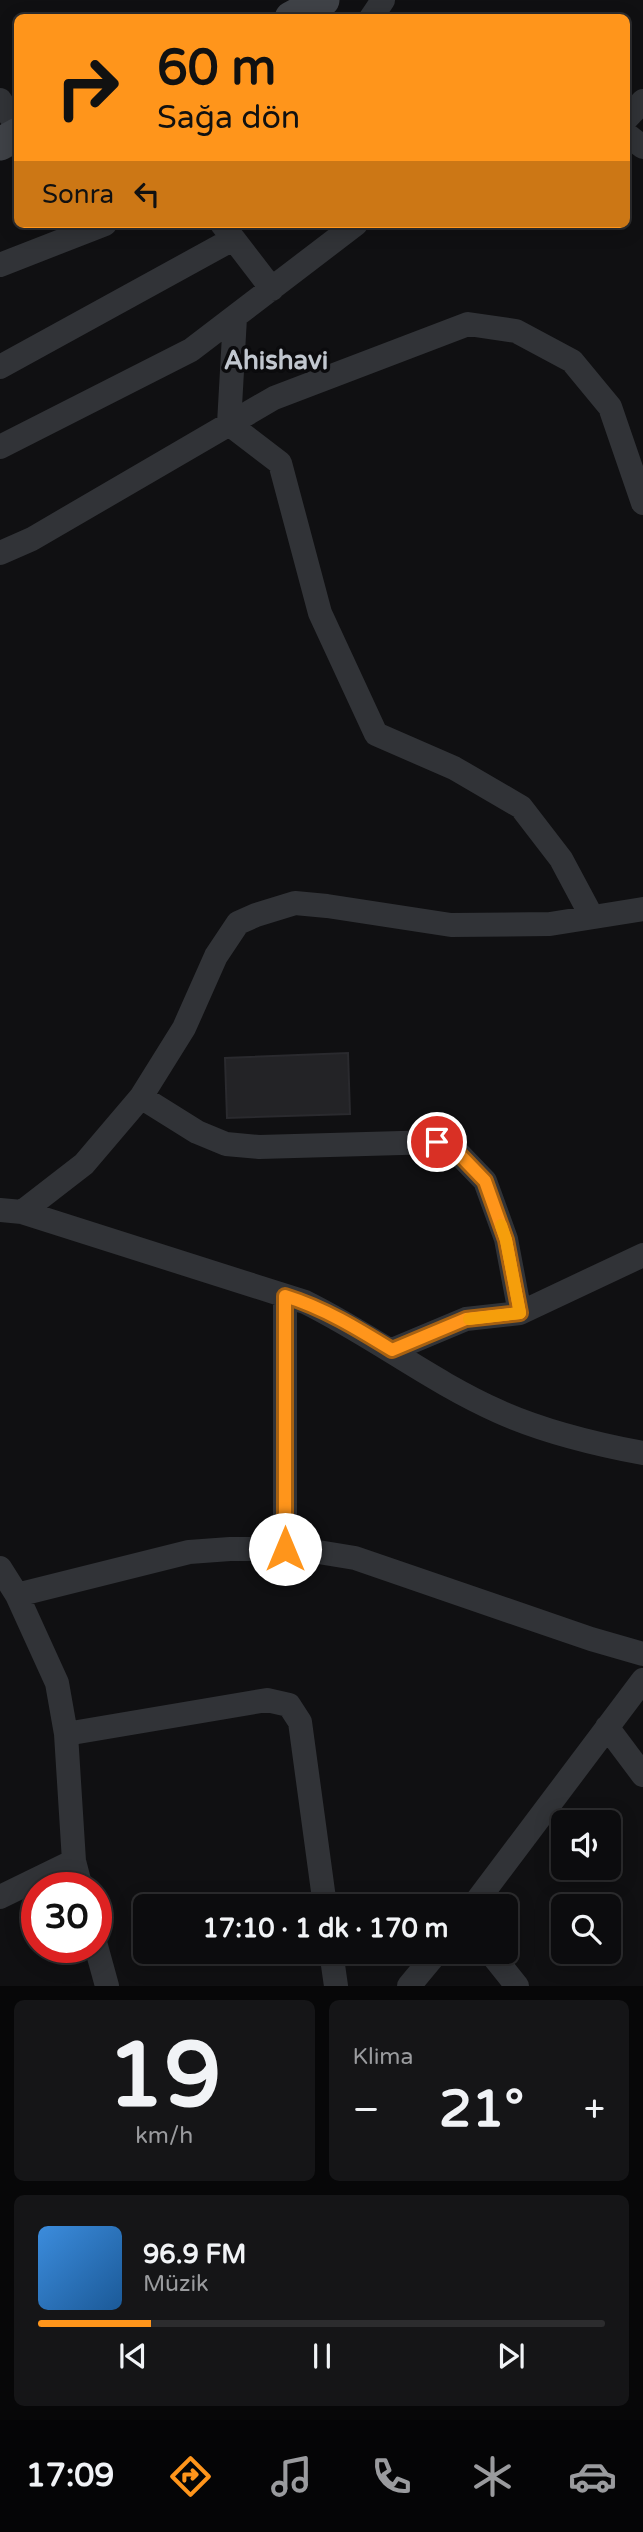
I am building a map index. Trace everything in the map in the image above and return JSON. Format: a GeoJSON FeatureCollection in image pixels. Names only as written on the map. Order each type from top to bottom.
{"type":"FeatureCollection","features":[{"type":"Feature","properties":{"kind":"main road"},"geometry":{"type":"LineString","coordinates":[[298,14],[323,0]]}},
{"type":"Feature","properties":{"kind":"street"},"geometry":{"type":"LineString","coordinates":[[0,100],[14,124]]}},
{"type":"Feature","properties":{"kind":"street"},"geometry":{"type":"LineString","coordinates":[[630,115],[643,101]]}},
{"type":"Feature","properties":{"kind":"street"},"geometry":{"type":"LineString","coordinates":[[0,265],[95,228]]}},
{"type":"Feature","properties":{"kind":"street"},"geometry":{"type":"LineString","coordinates":[[0,447],[191,350],[351,228]]}},
{"type":"Feature","properties":{"kind":"street"},"geometry":{"type":"LineString","coordinates":[[0,368],[228,231],[272,289]]}},
{"type":"Feature","properties":{"kind":"street"},"geometry":{"type":"LineString","coordinates":[[229,424],[235,317]]}},
{"type":"Feature","properties":{"kind":"street"},"geometry":{"type":"LineString","coordinates":[[0,553],[32,540],[274,398],[468,324],[516,331],[572,361],[610,407],[643,503]]}},
{"type":"Feature","properties":{"kind":"street"},"geometry":{"type":"LineString","coordinates":[[229,424],[280,463],[320,613],[376,734],[454,768],[521,807],[561,859],[592,917]]}},
{"type":"Feature","properties":{"kind":"street"},"geometry":{"type":"LineString","coordinates":[[11,1211],[84,1164],[141,1097],[184,1028],[216,956],[238,923],[295,904],[327,906],[451,925],[550,924],[643,909]]}},
{"type":"Feature","properties":{"kind":"street"},"geometry":{"type":"LineString","coordinates":[[141,1097],[197,1132],[226,1144],[259,1147],[437,1142],[460,1155],[485,1181],[506,1240],[520,1313]]}},
{"type":"Feature","properties":{"kind":"street"},"geometry":{"type":"LineString","coordinates":[[11,1211],[305,1302],[345,1321],[446,1384],[501,1412],[597,1444],[643,1453]]}},
{"type":"Feature","properties":{"kind":"street"},"geometry":{"type":"LineString","coordinates":[[392,1350],[466,1319],[520,1313],[643,1255]]}},
{"type":"Feature","properties":{"kind":"street"},"geometry":{"type":"LineString","coordinates":[[285,1296],[285,1549]]}},
{"type":"Feature","properties":{"kind":"street"},"geometry":{"type":"LineString","coordinates":[[17,1595],[189,1552],[300,1549],[355,1559],[643,1654]]}},
{"type":"Feature","properties":{"kind":"street"},"geometry":{"type":"LineString","coordinates":[[0,1568],[17,1595],[57,1683],[66,1734],[77,1872]]}},
{"type":"Feature","properties":{"kind":"street"},"geometry":{"type":"LineString","coordinates":[[482,1894],[643,1680]]}},
{"type":"Feature","properties":{"kind":"street"},"geometry":{"type":"LineString","coordinates":[[66,1734],[267,1700],[289,1705],[300,1721],[323,1894]]}},
{"type":"Feature","properties":{"kind":"street"},"geometry":{"type":"LineString","coordinates":[[607,1727],[643,1775]]}},
{"type":"Feature","properties":{"kind":"street"},"geometry":{"type":"LineString","coordinates":[[0,1897],[74,1861]]}},
{"type":"Feature","properties":{"kind":"street"},"geometry":{"type":"LineString","coordinates":[[101,1963],[107,1986]]}},
{"type":"Feature","properties":{"kind":"street"},"geometry":{"type":"LineString","coordinates":[[333,1964],[336,1986]]}},
{"type":"Feature","properties":{"kind":"street"},"geometry":{"type":"LineString","coordinates":[[410,1986],[428,1964]]}},
{"type":"Feature","properties":{"kind":"street"},"geometry":{"type":"LineString","coordinates":[[499,1964],[517,1986]]}},
{"type":"Feature","properties":{"kind":"building"},"geometry":{"type":"Polygon","coordinates":[[[348,1053],[350,1114],[227,1118],[225,1058],[348,1053]]]}},
{"type":"Feature","properties":{"kind":"slow traffic"},"geometry":{"type":"LineString","coordinates":[[469,1319],[520,1313],[501,1225]]}},
{"type":"Feature","properties":{"kind":"district","name":"Ahishavi"},"geometry":{"type":"Point","coordinates":[276,360]}},
{"type":"Feature","properties":{"kind":"route"},"geometry":{"type":"LineString","coordinates":[[285,1549],[285,1296],[305,1302],[345,1321],[392,1350],[466,1319],[520,1313],[506,1240],[485,1181],[460,1155],[437,1142]]}}]}
